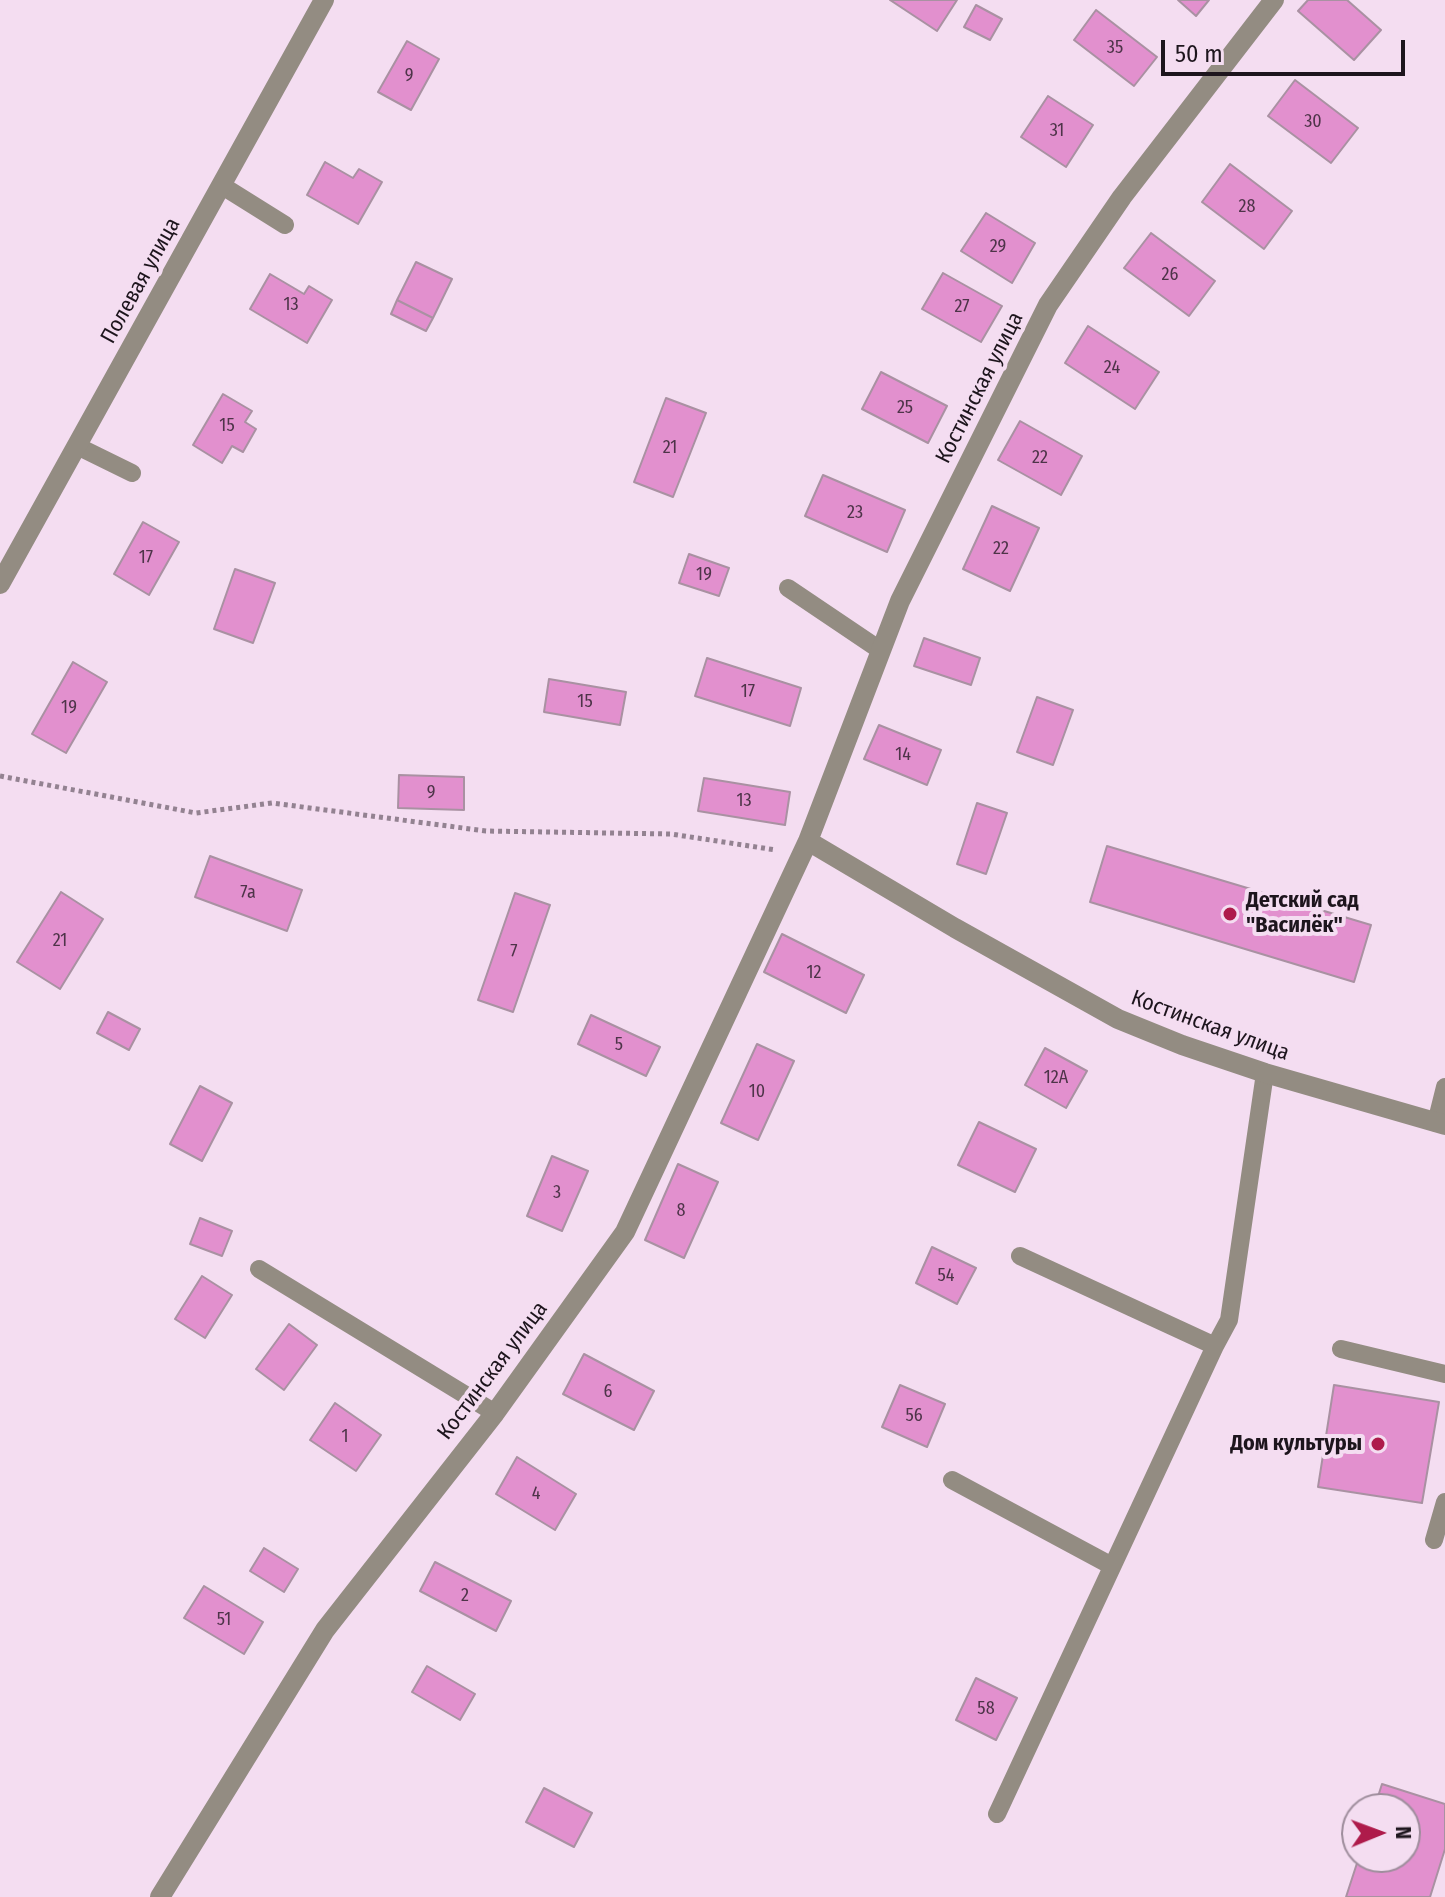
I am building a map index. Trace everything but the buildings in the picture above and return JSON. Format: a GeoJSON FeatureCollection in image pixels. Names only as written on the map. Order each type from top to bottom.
{"type":"FeatureCollection","features":[{"type":"Feature","properties":{"kind":"street","name":"Полевая улица"},"geometry":{"type":"LineString","coordinates":[[0,584],[324,0]]}},
{"type":"Feature","properties":{"kind":"street","name":"Костинская улица"},"geometry":{"type":"LineString","coordinates":[[160,1897],[325,1630],[495,1413],[625,1232],[805,847],[900,601],[1048,305],[1131,184],[1274,0]]}},
{"type":"Feature","properties":{"kind":"street","name":"Костинская улица"},"geometry":{"type":"LineString","coordinates":[[805,847],[1118,1019],[1265,1073],[1441,1124]]}},
{"type":"Feature","properties":{"kind":"lane"},"geometry":{"type":"LineString","coordinates":[[221,185],[285,225]]}},
{"type":"Feature","properties":{"kind":"lane"},"geometry":{"type":"LineString","coordinates":[[77,446],[132,473]]}},
{"type":"Feature","properties":{"kind":"lane"},"geometry":{"type":"LineString","coordinates":[[788,588],[880,650]]}},
{"type":"Feature","properties":{"kind":"lane"},"geometry":{"type":"LineString","coordinates":[[997,1814],[1229,1320],[1265,1073]]}},
{"type":"Feature","properties":{"kind":"lane"},"geometry":{"type":"LineString","coordinates":[[1441,1124],[1445,1087]]}},
{"type":"Feature","properties":{"kind":"lane"},"geometry":{"type":"LineString","coordinates":[[1020,1256],[1215,1346]]}},
{"type":"Feature","properties":{"kind":"lane"},"geometry":{"type":"LineString","coordinates":[[259,1269],[495,1413]]}},
{"type":"Feature","properties":{"kind":"lane"},"geometry":{"type":"LineString","coordinates":[[1341,1349],[1445,1374]]}},
{"type":"Feature","properties":{"kind":"lane"},"geometry":{"type":"LineString","coordinates":[[952,1480],[1112,1566]]}},
{"type":"Feature","properties":{"kind":"lane"},"geometry":{"type":"LineString","coordinates":[[1434,1540],[1445,1502]]}},
{"type":"Feature","properties":{"kind":"path"},"geometry":{"type":"LineString","coordinates":[[0,776],[196,813],[272,803],[486,831],[671,834],[805,847]]}},
{"type":"Feature","properties":{"kind":"place","name":"Детский сад \"Василёк\""},"geometry":{"type":"Point","coordinates":[1230,914]}},
{"type":"Feature","properties":{"kind":"place","name":"Дом культуры"},"geometry":{"type":"Point","coordinates":[1378,1444]}}]}
